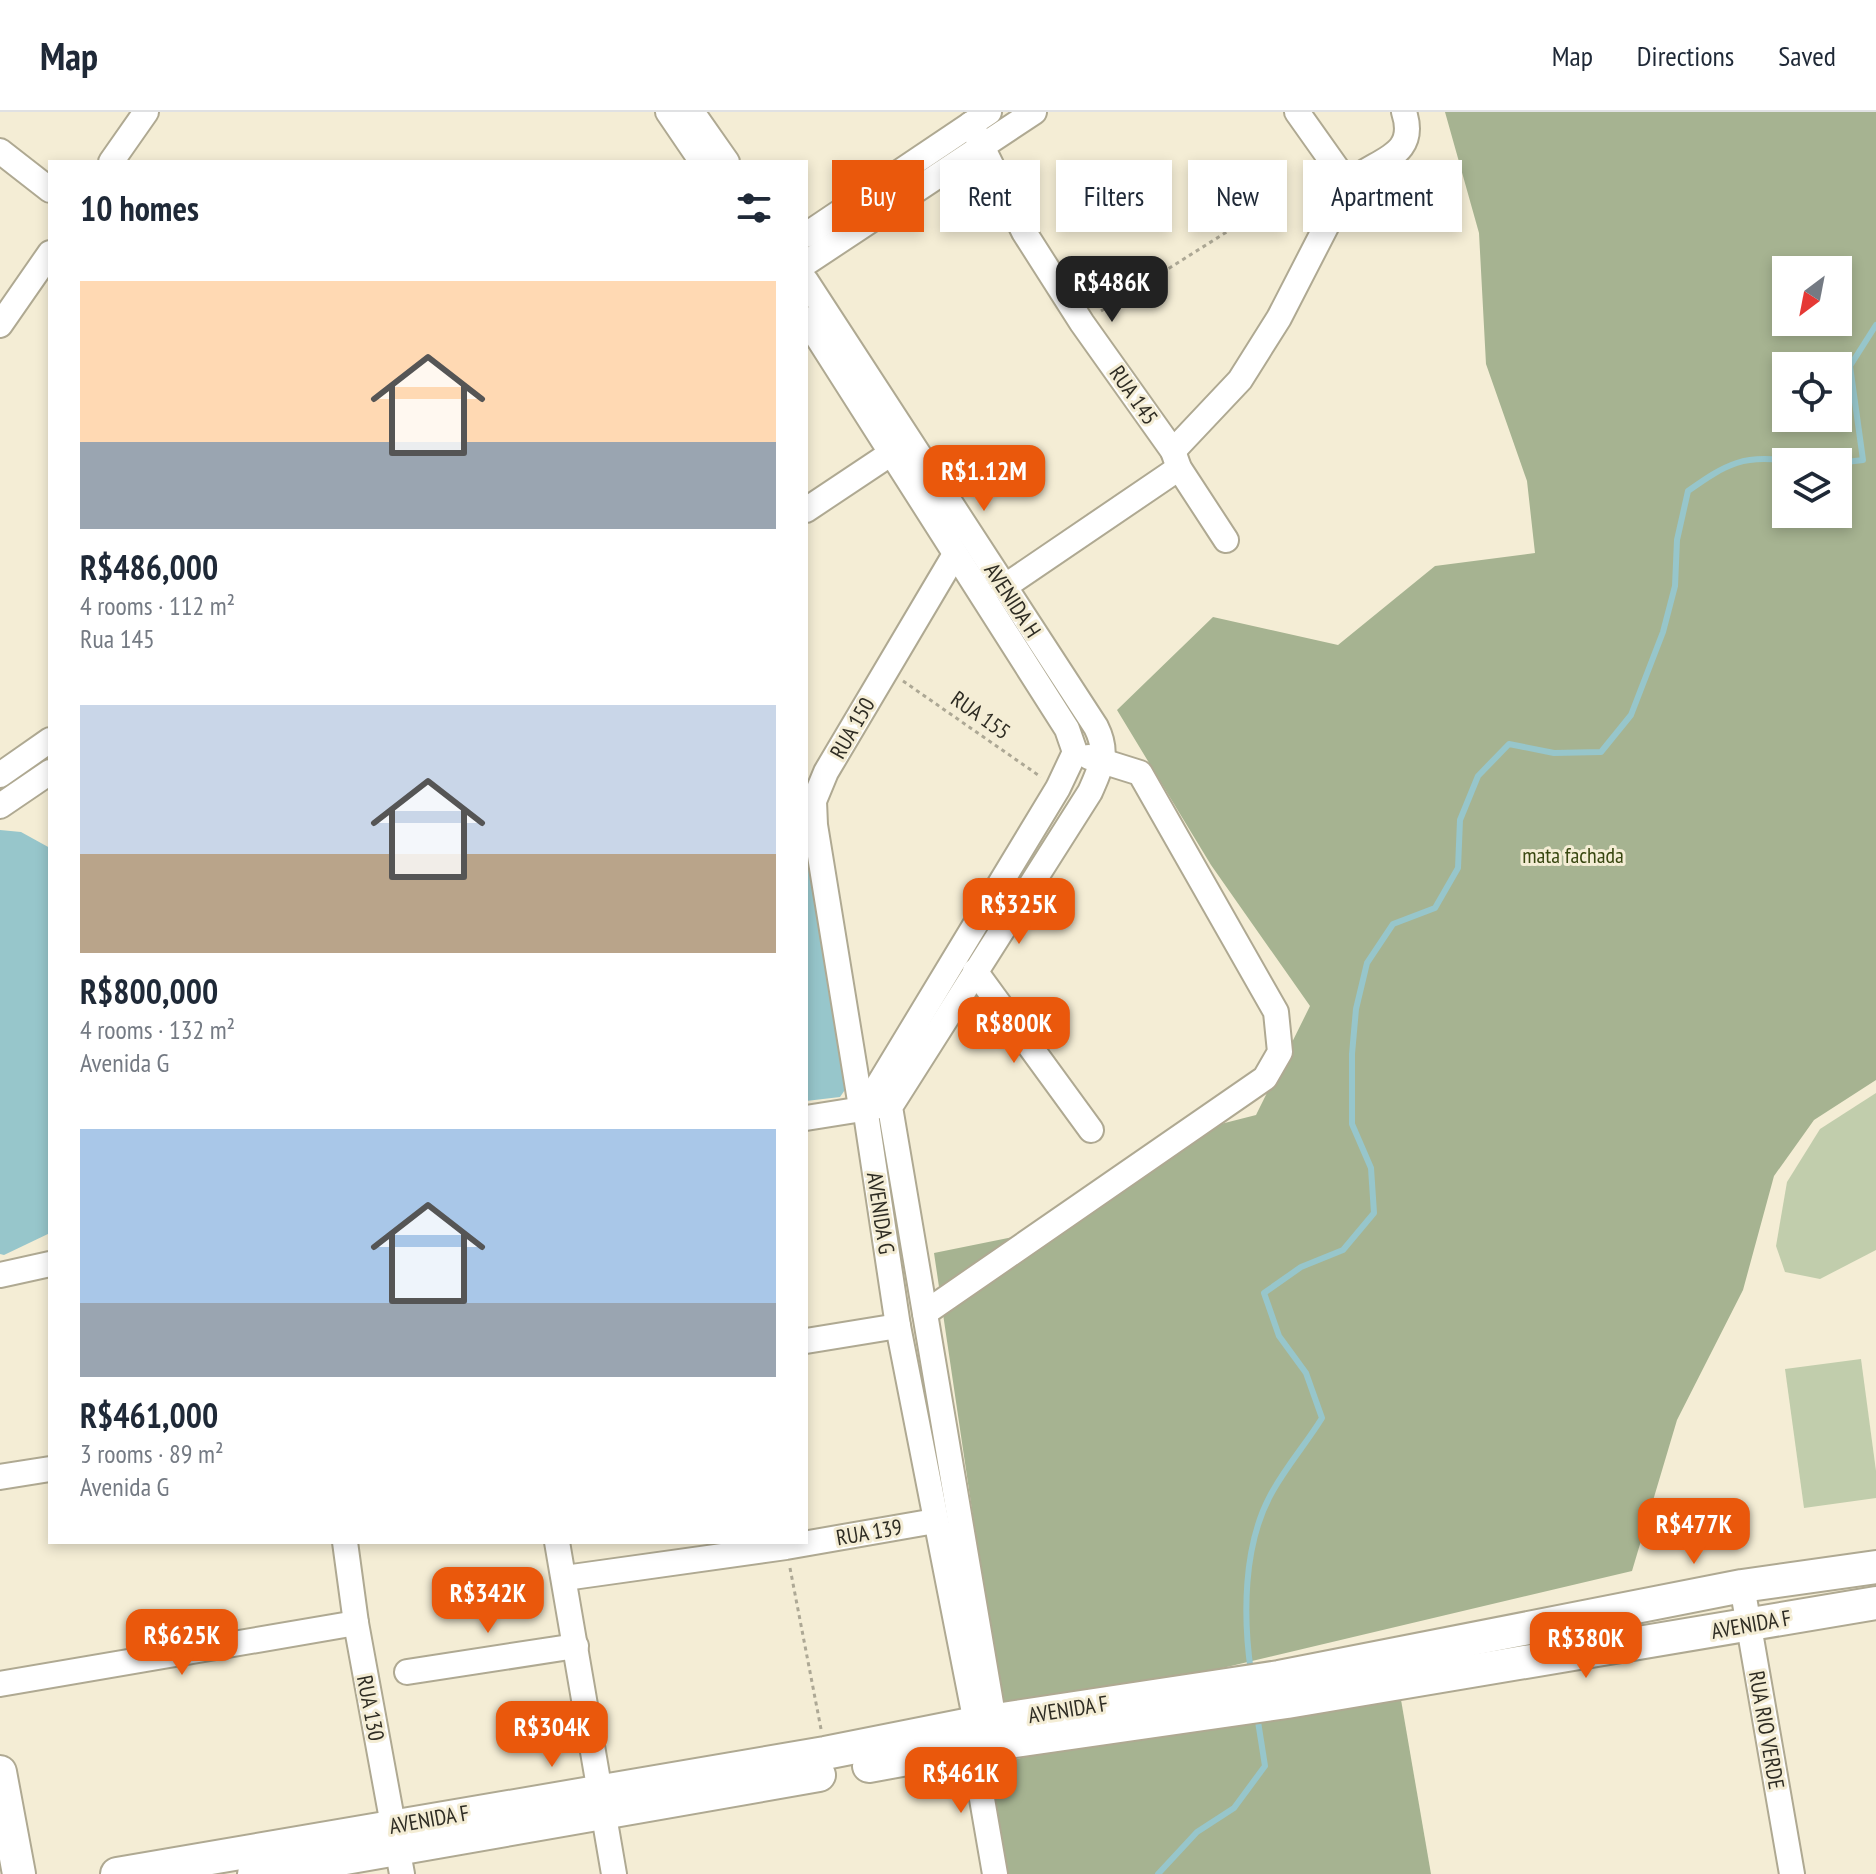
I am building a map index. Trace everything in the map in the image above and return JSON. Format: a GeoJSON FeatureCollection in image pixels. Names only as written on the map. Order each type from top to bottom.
{"type":"FeatureCollection","features":[{"type":"Feature","properties":{"kind":"main road","name":"AVENIDA F"},"geometry":{"type":"LineString","coordinates":[[1283,1689],[1742,1586],[1876,1567]]}},
{"type":"Feature","properties":{"kind":"main road","name":"AVENIDA F"},"geometry":{"type":"LineString","coordinates":[[254,1874],[398,1849],[825,1753],[1749,1624],[1876,1603]]}},
{"type":"Feature","properties":{"kind":"main road","name":"AVENIDA F"},"geometry":{"type":"LineString","coordinates":[[603,1802],[981,1730]]}},
{"type":"Feature","properties":{"kind":"main road"},"geometry":{"type":"LineString","coordinates":[[0,1772],[19,1874]]}},
{"type":"Feature","properties":{"kind":"main road","name":"AVENIDA F"},"geometry":{"type":"LineString","coordinates":[[117,1874],[398,1849]]}},
{"type":"Feature","properties":{"kind":"street"},"geometry":{"type":"LineString","coordinates":[[112,160],[146,112]]}},
{"type":"Feature","properties":{"kind":"street"},"geometry":{"type":"LineString","coordinates":[[668,112],[701,160]]}},
{"type":"Feature","properties":{"kind":"street"},"geometry":{"type":"LineString","coordinates":[[692,112],[726,160]]}},
{"type":"Feature","properties":{"kind":"street"},"geometry":{"type":"LineString","coordinates":[[808,262],[1034,112]]}},
{"type":"Feature","properties":{"kind":"street"},"geometry":{"type":"LineString","coordinates":[[1297,112],[1331,160]]}},
{"type":"Feature","properties":{"kind":"street"},"geometry":{"type":"LineString","coordinates":[[1385,160],[1405,145],[1410,129],[1404,112]]}},
{"type":"Feature","properties":{"kind":"street"},"geometry":{"type":"LineString","coordinates":[[808,234],[980,118]]}},
{"type":"Feature","properties":{"kind":"street","name":"RUA 145"},"geometry":{"type":"LineString","coordinates":[[980,118],[984,146],[1024,232],[1082,323],[1176,459],[1226,540]]}},
{"type":"Feature","properties":{"kind":"street"},"geometry":{"type":"LineString","coordinates":[[0,151],[48,188]]}},
{"type":"Feature","properties":{"kind":"street"},"geometry":{"type":"LineString","coordinates":[[1004,587],[1176,459],[1240,380],[1279,318],[1323,232]]}},
{"type":"Feature","properties":{"kind":"street"},"geometry":{"type":"LineString","coordinates":[[0,325],[48,256]]}},
{"type":"Feature","properties":{"kind":"street","name":"AVENIDA H"},"geometry":{"type":"LineString","coordinates":[[808,284],[1096,727],[1103,742],[1104,761]]}},
{"type":"Feature","properties":{"kind":"street","name":"AVENIDA H"},"geometry":{"type":"LineString","coordinates":[[808,322],[954,556],[1067,729],[1075,752]]}},
{"type":"Feature","properties":{"kind":"street"},"geometry":{"type":"LineString","coordinates":[[808,509],[890,454]]}},
{"type":"Feature","properties":{"kind":"street","name":"RUA 150"},"geometry":{"type":"LineString","coordinates":[[872,1107],[819,858],[814,801],[826,772],[954,556]]}},
{"type":"Feature","properties":{"kind":"street"},"geometry":{"type":"LineString","coordinates":[[0,775],[48,741]]}},
{"type":"Feature","properties":{"kind":"street"},"geometry":{"type":"LineString","coordinates":[[872,1107],[1058,788],[1075,752],[1140,773],[1276,1012],[1280,1052],[1265,1078],[925,1313]]}},
{"type":"Feature","properties":{"kind":"street"},"geometry":{"type":"LineString","coordinates":[[808,1118],[872,1107],[975,971],[1090,792],[1104,761]]}},
{"type":"Feature","properties":{"kind":"street"},"geometry":{"type":"LineString","coordinates":[[0,806],[48,773]]}},
{"type":"Feature","properties":{"kind":"street"},"geometry":{"type":"LineString","coordinates":[[975,971],[1091,1130]]}},
{"type":"Feature","properties":{"kind":"street","name":"AVENIDA G"},"geometry":{"type":"LineString","coordinates":[[872,1107],[925,1313],[981,1730],[995,1874]]}},
{"type":"Feature","properties":{"kind":"street","name":"AVENIDA G"},"geometry":{"type":"LineString","coordinates":[[872,1107],[898,1326],[935,1521],[981,1730]]}},
{"type":"Feature","properties":{"kind":"street"},"geometry":{"type":"LineString","coordinates":[[0,1275],[48,1264]]}},
{"type":"Feature","properties":{"kind":"street"},"geometry":{"type":"LineString","coordinates":[[808,1341],[898,1326]]}},
{"type":"Feature","properties":{"kind":"street"},"geometry":{"type":"LineString","coordinates":[[0,1477],[48,1469]]}},
{"type":"Feature","properties":{"kind":"street","name":"RUA 139"},"geometry":{"type":"LineString","coordinates":[[808,1543],[935,1521]]}},
{"type":"Feature","properties":{"kind":"street","name":"RUA 130"},"geometry":{"type":"LineString","coordinates":[[345,1544],[356,1623],[398,1849]]}},
{"type":"Feature","properties":{"kind":"street"},"geometry":{"type":"LineString","coordinates":[[557,1544],[614,1874]]}},
{"type":"Feature","properties":{"kind":"street","name":"RUA 139"},"geometry":{"type":"LineString","coordinates":[[565,1578],[803,1544]]}},
{"type":"Feature","properties":{"kind":"street","name":"RUA RIO VERDE"},"geometry":{"type":"LineString","coordinates":[[1742,1586],[1792,1874]]}},
{"type":"Feature","properties":{"kind":"street"},"geometry":{"type":"LineString","coordinates":[[0,1684],[356,1623]]}},
{"type":"Feature","properties":{"kind":"street"},"geometry":{"type":"LineString","coordinates":[[407,1672],[576,1646]]}},
{"type":"Feature","properties":{"kind":"path"},"geometry":{"type":"LineString","coordinates":[[1082,323],[1227,232]]}},
{"type":"Feature","properties":{"kind":"path","name":"RUA 155"},"geometry":{"type":"LineString","coordinates":[[887,669],[1058,788]]}},
{"type":"Feature","properties":{"kind":"path"},"geometry":{"type":"LineString","coordinates":[[786,1547],[825,1753]]}},
{"type":"Feature","properties":{"kind":"green space","name":"mata fachada"},"geometry":{"type":"Polygon","coordinates":[[[1445,112],[1876,112],[1876,1080],[1814,1120],[1774,1176],[1743,1290],[1677,1420],[1632,1571],[1003,1720],[934,1253],[1077,1224],[1158,1140],[1256,1115],[1310,1006],[1211,865],[1117,710],[1213,617],[1338,645],[1435,566],[1535,553],[1527,481],[1486,364],[1479,233],[1462,172],[1462,160],[1458,160],[1445,112]]]}},
{"type":"Feature","properties":{"kind":"green space"},"geometry":{"type":"Polygon","coordinates":[[[1876,1093],[1876,1250],[1820,1279],[1785,1272],[1776,1246],[1787,1182],[1820,1129],[1876,1093]]]}},
{"type":"Feature","properties":{"kind":"green space"},"geometry":{"type":"Polygon","coordinates":[[[1861,1359],[1876,1471],[1876,1498],[1804,1508],[1785,1369],[1861,1359]]]}},
{"type":"Feature","properties":{"kind":"green space"},"geometry":{"type":"Polygon","coordinates":[[[1400,1694],[1431,1874],[1003,1874],[989,1766],[1056,1749],[1400,1694]]]}},
{"type":"Feature","properties":{"kind":"water"},"geometry":{"type":"Polygon","coordinates":[[[0,830],[21,832],[48,847],[48,1234],[4,1255],[0,1254],[0,830]]]}},
{"type":"Feature","properties":{"kind":"water"},"geometry":{"type":"Polygon","coordinates":[[[808,866],[853,1078],[840,1097],[808,1101],[808,866]]]}},
{"type":"Feature","properties":{"kind":"waterway"},"geometry":{"type":"LineString","coordinates":[[1852,461],[1863,460],[1850,366],[1876,325]]}},
{"type":"Feature","properties":{"kind":"waterway"},"geometry":{"type":"LineString","coordinates":[[1251,1672],[1246,1606],[1255,1537],[1270,1496],[1322,1418],[1306,1373],[1279,1336],[1264,1293],[1301,1267],[1343,1250],[1374,1213],[1371,1168],[1352,1124],[1352,1054],[1356,1009],[1367,963],[1393,924],[1435,908],[1458,868],[1460,820],[1478,776],[1509,744],[1554,753],[1601,752],[1631,715],[1663,632],[1675,586],[1677,540],[1688,491],[1737,463],[1772,460]]}},
{"type":"Feature","properties":{"kind":"waterway"},"geometry":{"type":"LineString","coordinates":[[1158,1874],[1197,1832],[1234,1808],[1265,1766],[1257,1715]]}}]}
